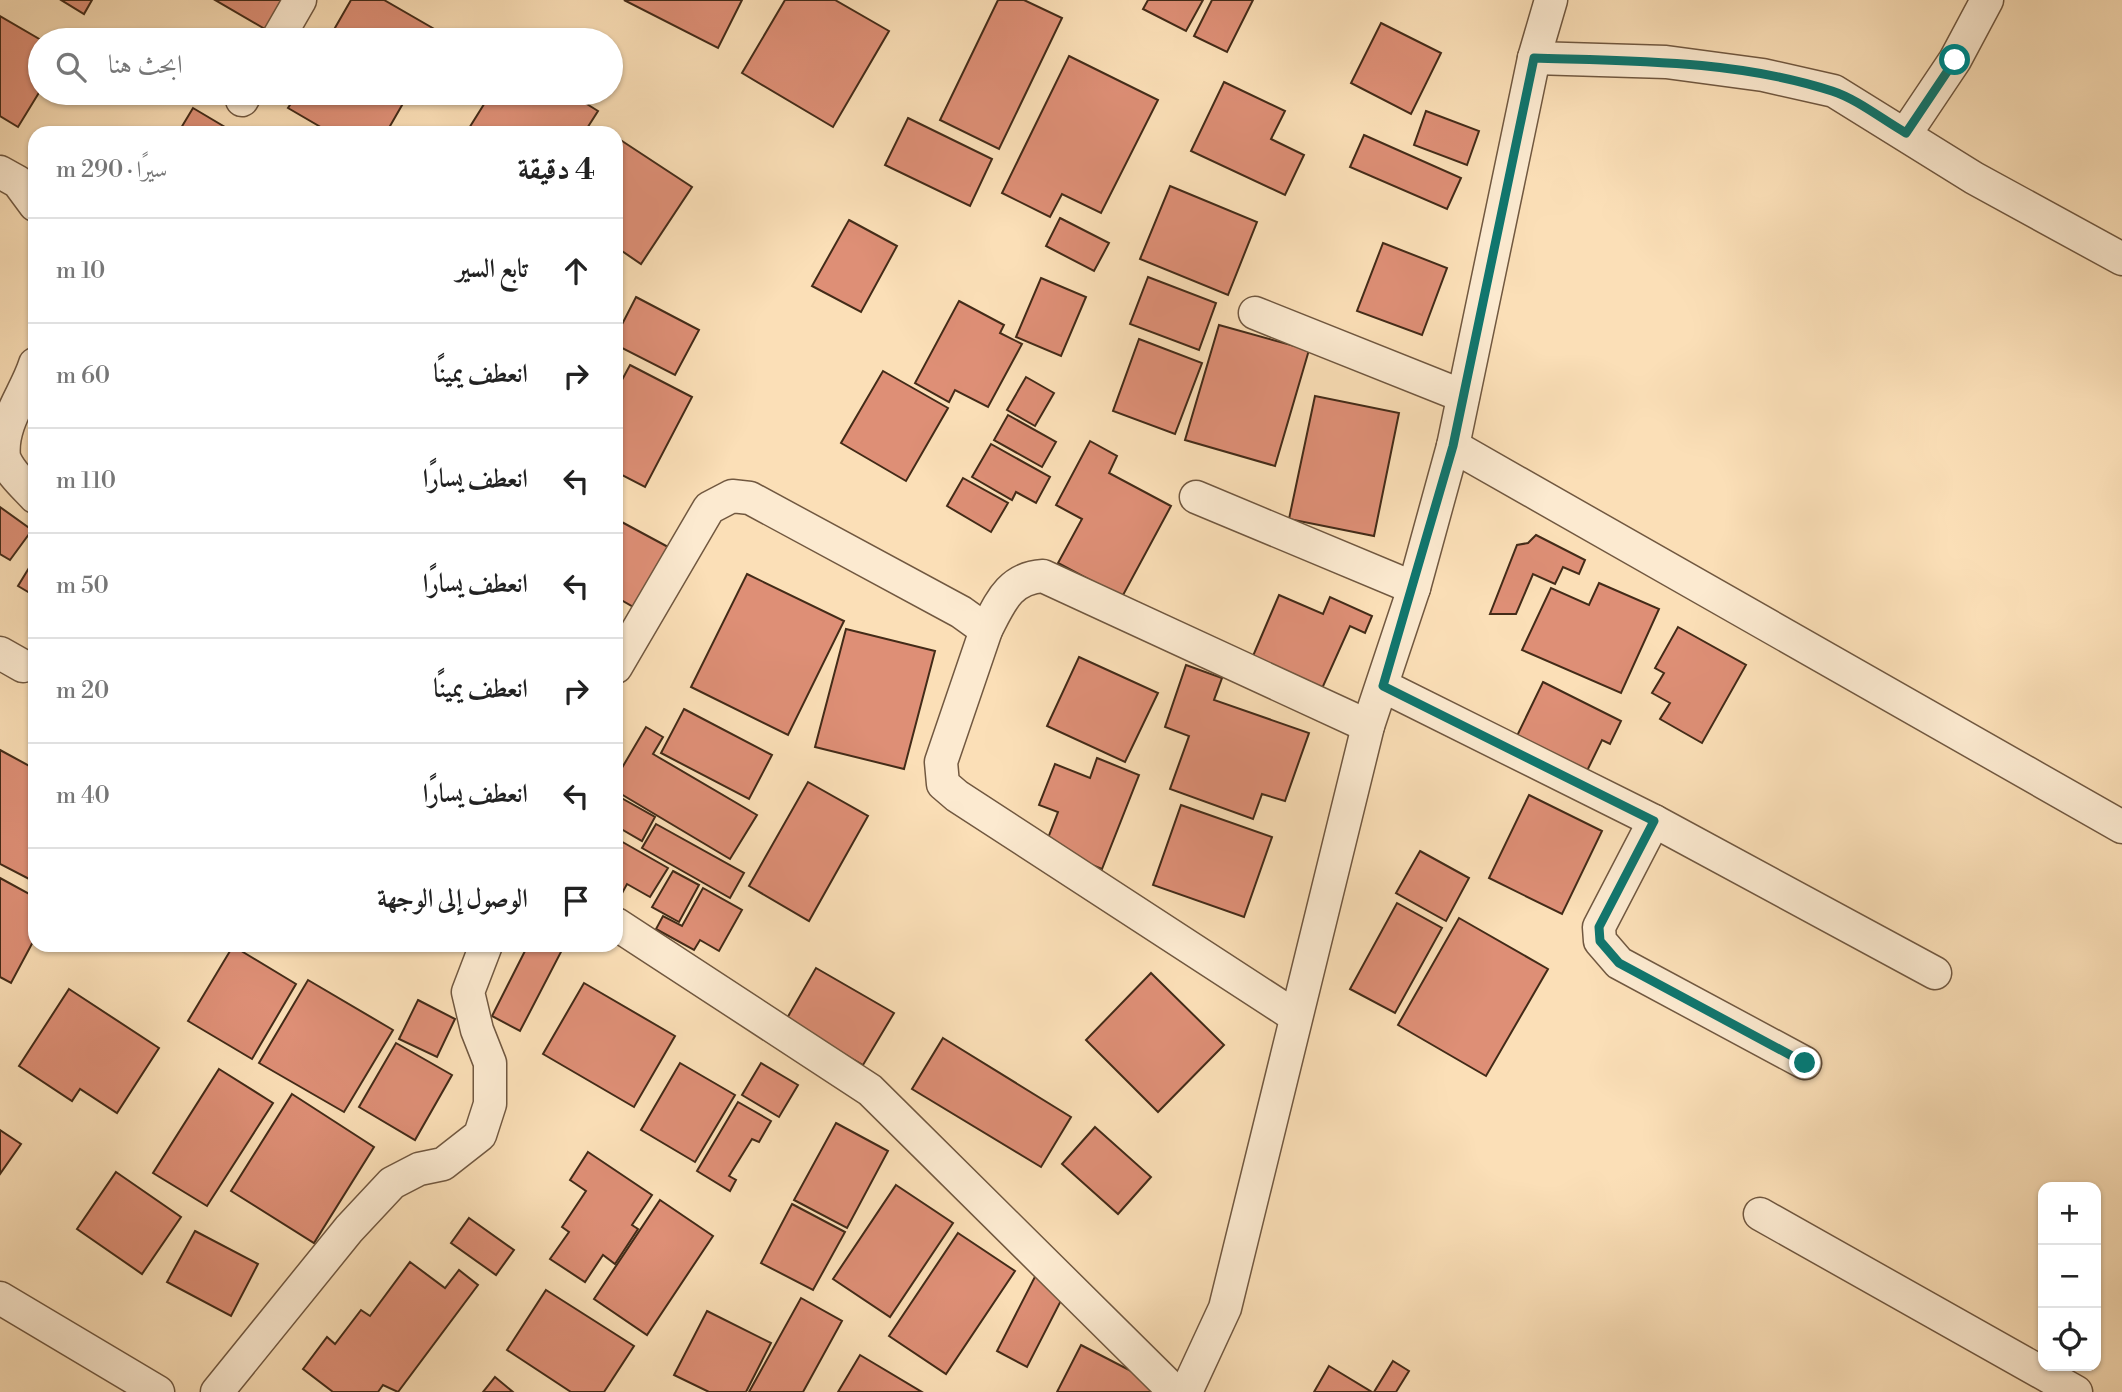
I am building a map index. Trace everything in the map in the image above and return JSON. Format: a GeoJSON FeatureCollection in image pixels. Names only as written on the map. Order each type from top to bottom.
{"type":"FeatureCollection","features":[{"type":"Feature","properties":{"kind":"street"},"geometry":{"type":"LineString","coordinates":[[283,28],[300,0]]}},
{"type":"Feature","properties":{"kind":"street"},"geometry":{"type":"LineString","coordinates":[[1186,1392],[1225,1308],[1368,726],[1414,587],[1453,446],[1534,58],[1551,0]]}},
{"type":"Feature","properties":{"kind":"street"},"geometry":{"type":"LineString","coordinates":[[1906,133],[1955,60],[1987,0]]}},
{"type":"Feature","properties":{"kind":"street"},"geometry":{"type":"LineString","coordinates":[[1534,58],[1666,62],[1763,75],[1834,91],[1906,133],[1974,178],[2122,258]]}},
{"type":"Feature","properties":{"kind":"street"},"geometry":{"type":"LineString","coordinates":[[0,172],[18,182],[28,196]]}},
{"type":"Feature","properties":{"kind":"street"},"geometry":{"type":"LineString","coordinates":[[1255,313],[1463,396]]}},
{"type":"Feature","properties":{"kind":"street"},"geometry":{"type":"LineString","coordinates":[[28,386],[4,426],[4,457],[28,488]]}},
{"type":"Feature","properties":{"kind":"street"},"geometry":{"type":"LineString","coordinates":[[1453,446],[2122,827]]}},
{"type":"Feature","properties":{"kind":"street"},"geometry":{"type":"LineString","coordinates":[[623,655],[709,508],[732,496],[750,498],[961,611],[986,630]]}},
{"type":"Feature","properties":{"kind":"street"},"geometry":{"type":"LineString","coordinates":[[1196,497],[1414,587]]}},
{"type":"Feature","properties":{"kind":"street"},"geometry":{"type":"LineString","coordinates":[[1295,1016],[957,796],[943,784],[942,762],[986,630],[1007,590],[1027,577],[1043,576],[1368,726]]}},
{"type":"Feature","properties":{"kind":"street"},"geometry":{"type":"LineString","coordinates":[[1383,686],[1654,821],[1935,973]]}},
{"type":"Feature","properties":{"kind":"street"},"geometry":{"type":"LineString","coordinates":[[1654,821],[1599,927],[1600,941],[1619,963],[1805,1063]]}},
{"type":"Feature","properties":{"kind":"street"},"geometry":{"type":"LineString","coordinates":[[623,929],[870,1090],[1175,1392]]}},
{"type":"Feature","properties":{"kind":"street"},"geometry":{"type":"LineString","coordinates":[[217,1392],[349,1229],[392,1183],[419,1169],[443,1164],[480,1135],[489,1104],[490,1062],[477,1030],[468,992],[483,952]]}},
{"type":"Feature","properties":{"kind":"street"},"geometry":{"type":"LineString","coordinates":[[1760,1214],[2076,1392]]}},
{"type":"Feature","properties":{"kind":"street"},"geometry":{"type":"LineString","coordinates":[[0,1298],[158,1392]]}},
{"type":"Feature","properties":{"kind":"building"},"geometry":{"type":"Polygon","coordinates":[[[61,0],[92,0],[84,14],[61,0]]]}},
{"type":"Feature","properties":{"kind":"building"},"geometry":{"type":"Polygon","coordinates":[[[215,0],[288,0],[272,28],[263,28],[215,0]]]}},
{"type":"Feature","properties":{"kind":"building"},"geometry":{"type":"Polygon","coordinates":[[[351,0],[384,0],[433,28],[335,28],[351,0]]]}},
{"type":"Feature","properties":{"kind":"building"},"geometry":{"type":"Polygon","coordinates":[[[624,0],[742,0],[718,48],[624,0]]]}},
{"type":"Feature","properties":{"kind":"building"},"geometry":{"type":"Polygon","coordinates":[[[785,0],[835,0],[889,31],[833,127],[742,73],[785,0]]]}},
{"type":"Feature","properties":{"kind":"building"},"geometry":{"type":"Polygon","coordinates":[[[998,0],[1024,0],[1062,18],[999,149],[940,120],[998,0]]]}},
{"type":"Feature","properties":{"kind":"building"},"geometry":{"type":"Polygon","coordinates":[[[1148,0],[1203,0],[1186,31],[1143,9],[1148,0]]]}},
{"type":"Feature","properties":{"kind":"building"},"geometry":{"type":"Polygon","coordinates":[[[1212,0],[1253,0],[1227,52],[1194,36],[1212,0]]]}},
{"type":"Feature","properties":{"kind":"building"},"geometry":{"type":"Polygon","coordinates":[[[0,16],[28,32],[28,105],[31,105],[18,127],[0,116],[0,16]]]}},
{"type":"Feature","properties":{"kind":"building"},"geometry":{"type":"Polygon","coordinates":[[[1381,23],[1441,53],[1411,114],[1351,83],[1381,23]]]}},
{"type":"Feature","properties":{"kind":"building"},"geometry":{"type":"Polygon","coordinates":[[[1069,56],[1158,100],[1101,213],[1062,194],[1050,217],[1002,193],[1069,56]]]}},
{"type":"Feature","properties":{"kind":"building"},"geometry":{"type":"Polygon","coordinates":[[[1224,82],[1285,111],[1271,139],[1304,155],[1285,195],[1191,151],[1224,82]]]}},
{"type":"Feature","properties":{"kind":"building"},"geometry":{"type":"Polygon","coordinates":[[[290,105],[402,105],[390,126],[319,126],[288,108],[290,105]]]}},
{"type":"Feature","properties":{"kind":"building"},"geometry":{"type":"Polygon","coordinates":[[[484,105],[588,105],[598,111],[588,126],[470,126],[484,105]]]}},
{"type":"Feature","properties":{"kind":"building"},"geometry":{"type":"Polygon","coordinates":[[[193,108],[223,126],[182,126],[193,108]]]}},
{"type":"Feature","properties":{"kind":"building"},"geometry":{"type":"Polygon","coordinates":[[[1426,111],[1479,131],[1467,165],[1414,145],[1426,111]]]}},
{"type":"Feature","properties":{"kind":"building"},"geometry":{"type":"Polygon","coordinates":[[[908,118],[992,159],[970,206],[885,165],[908,118]]]}},
{"type":"Feature","properties":{"kind":"building"},"geometry":{"type":"Polygon","coordinates":[[[1364,135],[1461,178],[1447,209],[1350,167],[1364,135]]]}},
{"type":"Feature","properties":{"kind":"building"},"geometry":{"type":"Polygon","coordinates":[[[623,142],[692,187],[641,264],[623,252],[623,142]]]}},
{"type":"Feature","properties":{"kind":"building"},"geometry":{"type":"Polygon","coordinates":[[[1170,186],[1257,222],[1228,295],[1140,259],[1170,186]]]}},
{"type":"Feature","properties":{"kind":"building"},"geometry":{"type":"Polygon","coordinates":[[[1060,218],[1109,243],[1094,271],[1046,246],[1060,218]]]}},
{"type":"Feature","properties":{"kind":"building"},"geometry":{"type":"Polygon","coordinates":[[[849,220],[897,246],[861,312],[812,286],[849,220]]]}},
{"type":"Feature","properties":{"kind":"building"},"geometry":{"type":"Polygon","coordinates":[[[1383,243],[1447,268],[1422,335],[1357,311],[1383,243]]]}},
{"type":"Feature","properties":{"kind":"building"},"geometry":{"type":"Polygon","coordinates":[[[1148,277],[1216,303],[1199,350],[1130,324],[1148,277]]]}},
{"type":"Feature","properties":{"kind":"building"},"geometry":{"type":"Polygon","coordinates":[[[1041,278],[1086,297],[1061,356],[1016,337],[1041,278]]]}},
{"type":"Feature","properties":{"kind":"building"},"geometry":{"type":"Polygon","coordinates":[[[636,297],[699,330],[675,375],[623,349],[623,322],[636,297]]]}},
{"type":"Feature","properties":{"kind":"building"},"geometry":{"type":"Polygon","coordinates":[[[959,301],[1004,325],[1000,333],[1022,344],[988,407],[955,390],[949,402],[915,383],[959,301]]]}},
{"type":"Feature","properties":{"kind":"building"},"geometry":{"type":"Polygon","coordinates":[[[1219,325],[1309,350],[1275,466],[1185,440],[1219,325]]]}},
{"type":"Feature","properties":{"kind":"building"},"geometry":{"type":"Polygon","coordinates":[[[1139,339],[1202,363],[1175,434],[1113,411],[1139,339]]]}},
{"type":"Feature","properties":{"kind":"building"},"geometry":{"type":"Polygon","coordinates":[[[630,365],[692,397],[645,487],[623,476],[623,378],[630,365]]]}},
{"type":"Feature","properties":{"kind":"building"},"geometry":{"type":"Polygon","coordinates":[[[883,371],[948,408],[906,481],[841,443],[883,371]]]}},
{"type":"Feature","properties":{"kind":"building"},"geometry":{"type":"Polygon","coordinates":[[[1026,377],[1054,393],[1035,426],[1007,410],[1026,377]]]}},
{"type":"Feature","properties":{"kind":"building"},"geometry":{"type":"Polygon","coordinates":[[[1315,396],[1399,413],[1374,536],[1289,519],[1315,396]]]}},
{"type":"Feature","properties":{"kind":"building"},"geometry":{"type":"Polygon","coordinates":[[[1008,415],[1056,442],[1042,467],[994,440],[1008,415]]]}},
{"type":"Feature","properties":{"kind":"building"},"geometry":{"type":"Polygon","coordinates":[[[1090,441],[1117,456],[1109,473],[1171,506],[1122,597],[1058,563],[1082,519],[1056,505],[1090,441]]]}},
{"type":"Feature","properties":{"kind":"building"},"geometry":{"type":"Polygon","coordinates":[[[991,444],[1050,477],[1036,503],[1016,492],[1012,500],[972,477],[991,444]]]}},
{"type":"Feature","properties":{"kind":"building"},"geometry":{"type":"Polygon","coordinates":[[[963,478],[1008,503],[991,532],[947,506],[963,478]]]}},
{"type":"Feature","properties":{"kind":"building"},"geometry":{"type":"Polygon","coordinates":[[[0,507],[28,527],[28,535],[10,560],[0,554],[0,507]]]}},
{"type":"Feature","properties":{"kind":"building"},"geometry":{"type":"Polygon","coordinates":[[[623,523],[670,548],[637,609],[623,601],[623,523]]]}},
{"type":"Feature","properties":{"kind":"building"},"geometry":{"type":"Polygon","coordinates":[[[1536,535],[1585,560],[1579,574],[1563,567],[1555,584],[1533,574],[1516,614],[1490,614],[1517,545],[1528,543],[1536,535]]]}},
{"type":"Feature","properties":{"kind":"building"},"geometry":{"type":"Polygon","coordinates":[[[28,570],[28,592],[18,586],[28,570]]]}},
{"type":"Feature","properties":{"kind":"building"},"geometry":{"type":"Polygon","coordinates":[[[747,574],[844,621],[788,735],[691,687],[747,574]]]}},
{"type":"Feature","properties":{"kind":"building"},"geometry":{"type":"Polygon","coordinates":[[[1599,583],[1659,609],[1621,693],[1522,650],[1551,588],[1589,605],[1599,583]]]}},
{"type":"Feature","properties":{"kind":"building"},"geometry":{"type":"Polygon","coordinates":[[[1279,595],[1323,614],[1330,597],[1372,616],[1365,633],[1350,626],[1320,693],[1250,663],[1279,595]]]}},
{"type":"Feature","properties":{"kind":"building"},"geometry":{"type":"Polygon","coordinates":[[[1678,627],[1746,665],[1702,743],[1660,719],[1670,703],[1652,693],[1664,673],[1655,668],[1678,627]]]}},
{"type":"Feature","properties":{"kind":"building"},"geometry":{"type":"Polygon","coordinates":[[[846,629],[935,651],[904,769],[815,747],[846,629]]]}},
{"type":"Feature","properties":{"kind":"building"},"geometry":{"type":"Polygon","coordinates":[[[1079,657],[1158,693],[1125,762],[1047,726],[1079,657]]]}},
{"type":"Feature","properties":{"kind":"building"},"geometry":{"type":"Polygon","coordinates":[[[1186,665],[1222,678],[1214,700],[1309,733],[1285,801],[1262,794],[1253,819],[1170,789],[1189,736],[1165,727],[1186,665]]]}},
{"type":"Feature","properties":{"kind":"building"},"geometry":{"type":"Polygon","coordinates":[[[1543,682],[1621,721],[1610,744],[1602,740],[1585,775],[1515,740],[1543,682]]]}},
{"type":"Feature","properties":{"kind":"building"},"geometry":{"type":"Polygon","coordinates":[[[684,709],[772,755],[749,799],[661,753],[684,709]]]}},
{"type":"Feature","properties":{"kind":"building"},"geometry":{"type":"Polygon","coordinates":[[[646,727],[663,737],[653,754],[757,815],[730,859],[623,795],[623,766],[646,727]]]}},
{"type":"Feature","properties":{"kind":"building"},"geometry":{"type":"Polygon","coordinates":[[[0,750],[28,765],[28,878],[0,864],[0,750]]]}},
{"type":"Feature","properties":{"kind":"building"},"geometry":{"type":"Polygon","coordinates":[[[1097,758],[1139,775],[1102,869],[1045,846],[1058,812],[1039,805],[1055,764],[1090,778],[1097,758]]]}},
{"type":"Feature","properties":{"kind":"building"},"geometry":{"type":"Polygon","coordinates":[[[808,782],[868,816],[809,921],[749,886],[808,782]]]}},
{"type":"Feature","properties":{"kind":"building"},"geometry":{"type":"Polygon","coordinates":[[[1529,795],[1602,831],[1562,914],[1489,878],[1529,795]]]}},
{"type":"Feature","properties":{"kind":"building"},"geometry":{"type":"Polygon","coordinates":[[[623,799],[655,817],[642,841],[623,830],[623,799]]]}},
{"type":"Feature","properties":{"kind":"building"},"geometry":{"type":"Polygon","coordinates":[[[1181,805],[1272,837],[1244,917],[1153,885],[1181,805]]]}},
{"type":"Feature","properties":{"kind":"building"},"geometry":{"type":"Polygon","coordinates":[[[656,824],[744,873],[730,898],[642,848],[656,824]]]}},
{"type":"Feature","properties":{"kind":"building"},"geometry":{"type":"Polygon","coordinates":[[[623,842],[668,868],[650,897],[627,884],[623,891],[623,842]]]}},
{"type":"Feature","properties":{"kind":"building"},"geometry":{"type":"Polygon","coordinates":[[[1420,851],[1469,878],[1446,921],[1396,893],[1420,851]]]}},
{"type":"Feature","properties":{"kind":"building"},"geometry":{"type":"Polygon","coordinates":[[[673,871],[699,885],[679,922],[652,907],[673,871]]]}},
{"type":"Feature","properties":{"kind":"building"},"geometry":{"type":"Polygon","coordinates":[[[0,878],[28,893],[28,951],[11,983],[0,977],[0,878]]]}},
{"type":"Feature","properties":{"kind":"building"},"geometry":{"type":"Polygon","coordinates":[[[703,888],[742,910],[719,951],[700,940],[694,950],[656,929],[663,916],[682,926],[703,888]]]}},
{"type":"Feature","properties":{"kind":"building"},"geometry":{"type":"Polygon","coordinates":[[[1397,903],[1442,928],[1395,1013],[1350,989],[1397,903]]]}},
{"type":"Feature","properties":{"kind":"building"},"geometry":{"type":"Polygon","coordinates":[[[1459,918],[1548,969],[1486,1076],[1398,1025],[1459,918]]]}},
{"type":"Feature","properties":{"kind":"building"},"geometry":{"type":"Polygon","coordinates":[[[229,952],[243,952],[296,984],[252,1059],[188,1021],[229,952]]]}},
{"type":"Feature","properties":{"kind":"building"},"geometry":{"type":"Polygon","coordinates":[[[524,952],[561,952],[520,1031],[492,1016],[524,952]]]}},
{"type":"Feature","properties":{"kind":"building"},"geometry":{"type":"Polygon","coordinates":[[[816,968],[894,1013],[863,1065],[786,1020],[816,968]]]}},
{"type":"Feature","properties":{"kind":"building"},"geometry":{"type":"Polygon","coordinates":[[[1151,973],[1224,1045],[1158,1112],[1086,1040],[1151,973]]]}},
{"type":"Feature","properties":{"kind":"building"},"geometry":{"type":"Polygon","coordinates":[[[308,980],[393,1030],[344,1112],[259,1063],[308,980]]]}},
{"type":"Feature","properties":{"kind":"building"},"geometry":{"type":"Polygon","coordinates":[[[584,983],[675,1036],[634,1107],[543,1054],[584,983]]]}},
{"type":"Feature","properties":{"kind":"building"},"geometry":{"type":"Polygon","coordinates":[[[69,989],[159,1048],[117,1113],[80,1089],[72,1101],[19,1066],[69,989]]]}},
{"type":"Feature","properties":{"kind":"building"},"geometry":{"type":"Polygon","coordinates":[[[418,1000],[455,1019],[437,1057],[399,1039],[418,1000]]]}},
{"type":"Feature","properties":{"kind":"building"},"geometry":{"type":"Polygon","coordinates":[[[943,1038],[1071,1117],[1041,1167],[912,1089],[943,1038]]]}},
{"type":"Feature","properties":{"kind":"building"},"geometry":{"type":"Polygon","coordinates":[[[396,1043],[452,1075],[415,1140],[359,1107],[396,1043]]]}},
{"type":"Feature","properties":{"kind":"building"},"geometry":{"type":"Polygon","coordinates":[[[680,1063],[735,1095],[695,1162],[641,1130],[680,1063]]]}},
{"type":"Feature","properties":{"kind":"building"},"geometry":{"type":"Polygon","coordinates":[[[761,1063],[798,1085],[779,1117],[742,1095],[761,1063]]]}},
{"type":"Feature","properties":{"kind":"building"},"geometry":{"type":"Polygon","coordinates":[[[219,1069],[273,1103],[207,1206],[153,1173],[219,1069]]]}},
{"type":"Feature","properties":{"kind":"building"},"geometry":{"type":"Polygon","coordinates":[[[292,1094],[374,1147],[314,1243],[231,1191],[292,1094]]]}},
{"type":"Feature","properties":{"kind":"building"},"geometry":{"type":"Polygon","coordinates":[[[738,1102],[771,1121],[759,1142],[752,1139],[729,1176],[736,1180],[730,1191],[697,1171],[738,1102]]]}},
{"type":"Feature","properties":{"kind":"building"},"geometry":{"type":"Polygon","coordinates":[[[836,1123],[888,1151],[847,1228],[794,1200],[836,1123]]]}},
{"type":"Feature","properties":{"kind":"building"},"geometry":{"type":"Polygon","coordinates":[[[1095,1127],[1151,1177],[1118,1214],[1062,1164],[1095,1127]]]}},
{"type":"Feature","properties":{"kind":"building"},"geometry":{"type":"Polygon","coordinates":[[[0,1130],[21,1144],[0,1174],[0,1130]]]}},
{"type":"Feature","properties":{"kind":"building"},"geometry":{"type":"Polygon","coordinates":[[[588,1152],[652,1195],[632,1225],[638,1229],[615,1264],[603,1255],[585,1282],[550,1259],[569,1232],[562,1227],[586,1191],[570,1180],[588,1152]]]}},
{"type":"Feature","properties":{"kind":"building"},"geometry":{"type":"Polygon","coordinates":[[[116,1172],[181,1217],[142,1274],[77,1229],[116,1172]]]}},
{"type":"Feature","properties":{"kind":"building"},"geometry":{"type":"Polygon","coordinates":[[[896,1185],[953,1223],[890,1317],[833,1279],[896,1185]]]}},
{"type":"Feature","properties":{"kind":"building"},"geometry":{"type":"Polygon","coordinates":[[[660,1200],[713,1236],[647,1335],[594,1299],[660,1200]]]}},
{"type":"Feature","properties":{"kind":"building"},"geometry":{"type":"Polygon","coordinates":[[[792,1204],[845,1232],[813,1290],[761,1263],[792,1204]]]}},
{"type":"Feature","properties":{"kind":"building"},"geometry":{"type":"Polygon","coordinates":[[[469,1218],[514,1250],[496,1275],[451,1243],[469,1218]]]}},
{"type":"Feature","properties":{"kind":"building"},"geometry":{"type":"Polygon","coordinates":[[[195,1231],[258,1264],[231,1316],[167,1282],[195,1231]]]}},
{"type":"Feature","properties":{"kind":"building"},"geometry":{"type":"Polygon","coordinates":[[[958,1233],[1015,1271],[946,1374],[889,1336],[958,1233]]]}},
{"type":"Feature","properties":{"kind":"building"},"geometry":{"type":"Polygon","coordinates":[[[410,1262],[445,1288],[459,1270],[478,1285],[398,1392],[383,1385],[378,1392],[333,1392],[303,1369],[327,1337],[335,1344],[361,1310],[370,1316],[410,1262]]]}},
{"type":"Feature","properties":{"kind":"building"},"geometry":{"type":"Polygon","coordinates":[[[1041,1265],[1071,1281],[1027,1367],[997,1351],[1041,1265]]]}},
{"type":"Feature","properties":{"kind":"building"},"geometry":{"type":"Polygon","coordinates":[[[546,1290],[634,1346],[604,1392],[571,1392],[507,1350],[546,1290]]]}},
{"type":"Feature","properties":{"kind":"building"},"geometry":{"type":"Polygon","coordinates":[[[801,1298],[842,1321],[803,1392],[749,1392],[801,1298]]]}},
{"type":"Feature","properties":{"kind":"building"},"geometry":{"type":"Polygon","coordinates":[[[707,1311],[771,1343],[746,1392],[709,1392],[674,1375],[707,1311]]]}},
{"type":"Feature","properties":{"kind":"building"},"geometry":{"type":"Polygon","coordinates":[[[1081,1345],[1162,1387],[1160,1392],[1057,1392],[1081,1345]]]}},
{"type":"Feature","properties":{"kind":"building"},"geometry":{"type":"Polygon","coordinates":[[[860,1355],[922,1392],[838,1392],[860,1355]]]}},
{"type":"Feature","properties":{"kind":"building"},"geometry":{"type":"Polygon","coordinates":[[[1393,1361],[1409,1371],[1396,1392],[1374,1392],[1393,1361]]]}},
{"type":"Feature","properties":{"kind":"building"},"geometry":{"type":"Polygon","coordinates":[[[1329,1366],[1372,1392],[1314,1392],[1329,1366]]]}},
{"type":"Feature","properties":{"kind":"building"},"geometry":{"type":"Polygon","coordinates":[[[495,1377],[513,1392],[483,1392],[495,1377]]]}},
{"type":"Feature","properties":{"kind":"route"},"geometry":{"type":"LineString","coordinates":[[1805,1063],[1619,963],[1600,941],[1599,927],[1654,821],[1383,686],[1453,446],[1534,58],[1666,62],[1763,75],[1834,91],[1906,133],[1955,60]]}}]}
